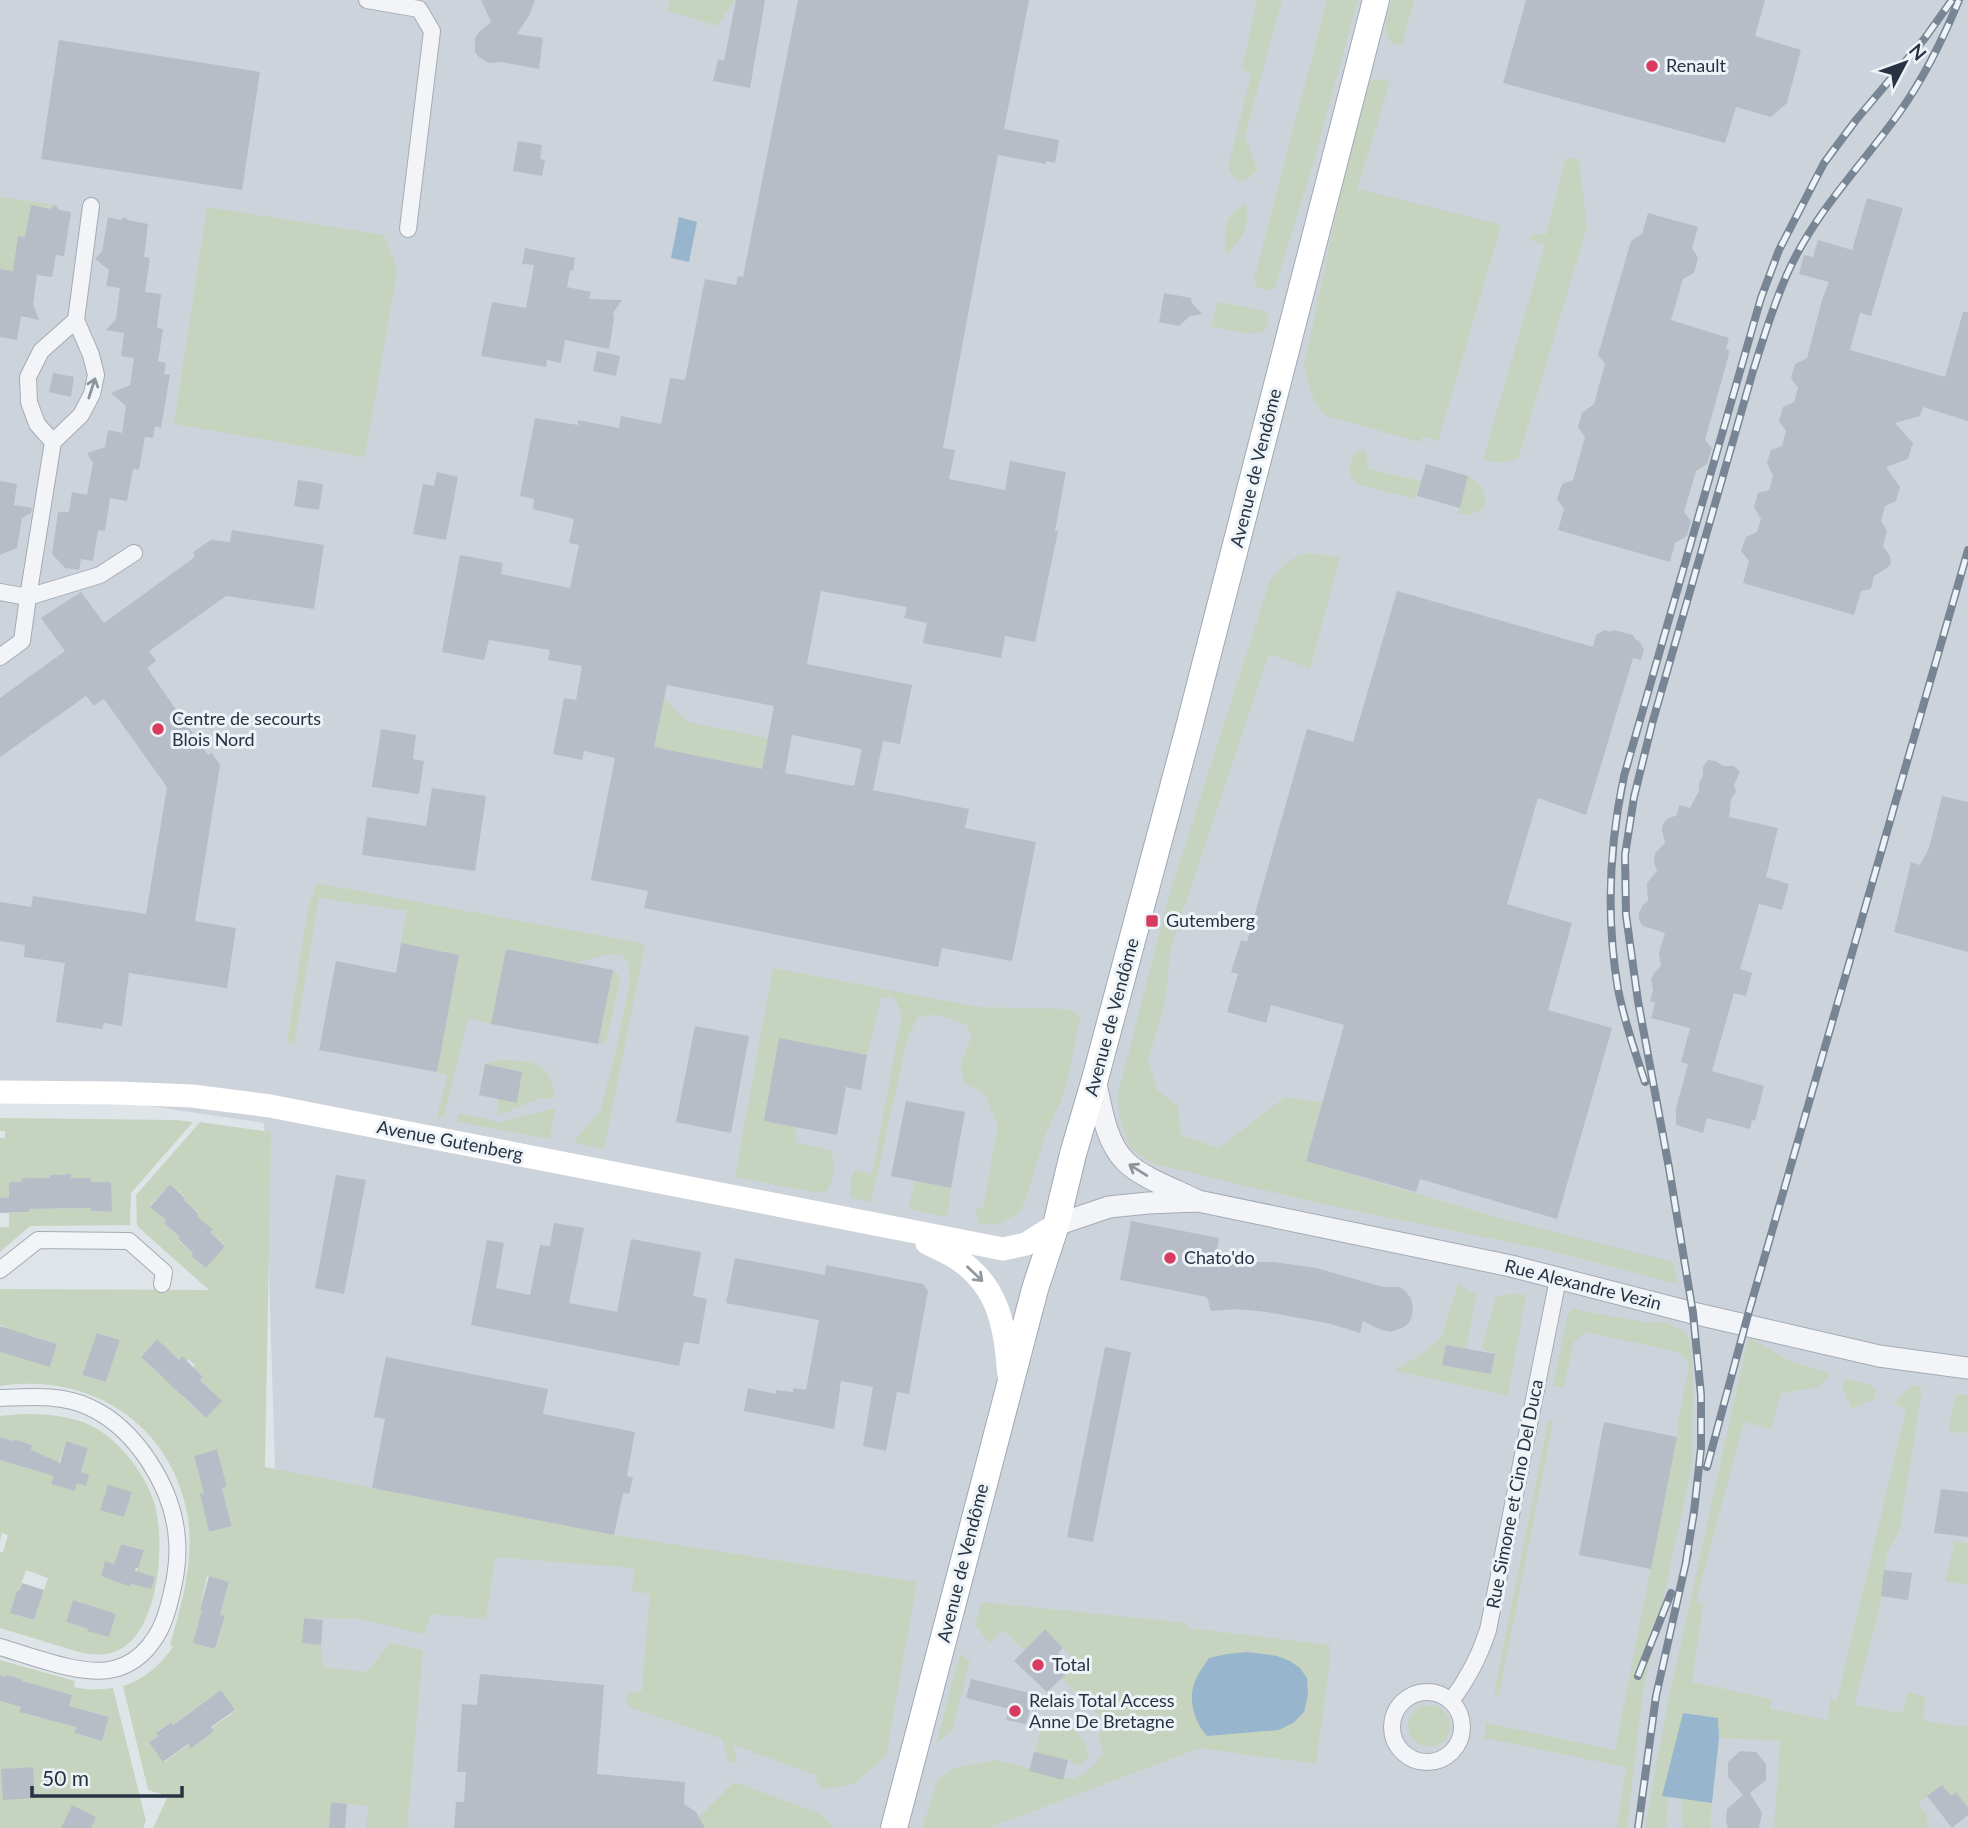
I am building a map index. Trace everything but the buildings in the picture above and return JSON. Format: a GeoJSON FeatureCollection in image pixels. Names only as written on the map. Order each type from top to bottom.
{"type":"FeatureCollection","features":[{"type":"Feature","properties":{"kind":"main road","name":"Avenue de Vendôme"},"geometry":{"type":"LineString","coordinates":[[894,1828],[1034,1289],[1056,1225],[1069,1168],[1187,735],[1376,0]]}},
{"type":"Feature","properties":{"kind":"main road","name":"Avenue Gutenberg"},"geometry":{"type":"LineString","coordinates":[[0,1092],[204,1097],[270,1106],[1003,1249],[1026,1244],[1056,1225]]}},
{"type":"Feature","properties":{"kind":"main road","name":"Avenue Gutenberg"},"geometry":{"type":"LineString","coordinates":[[896,1228],[956,1257],[980,1276],[996,1301],[1005,1333],[1009,1375],[1005,1404]]}},
{"type":"Feature","properties":{"kind":"street"},"geometry":{"type":"LineString","coordinates":[[367,0],[419,9],[432,31],[408,229]]}},
{"type":"Feature","properties":{"kind":"street"},"geometry":{"type":"LineString","coordinates":[[0,657],[22,641],[53,442],[81,415],[92,394],[96,375],[91,355],[76,320],[92,206]]}},
{"type":"Feature","properties":{"kind":"street"},"geometry":{"type":"LineString","coordinates":[[53,442],[37,424],[29,402],[28,376],[41,351],[76,320]]}},
{"type":"Feature","properties":{"kind":"street"},"geometry":{"type":"LineString","coordinates":[[0,592],[27,597],[100,575],[134,553]]}},
{"type":"Feature","properties":{"kind":"street","name":"Rue Alexandre Vezin"},"geometry":{"type":"LineString","coordinates":[[1095,1079],[1107,1130],[1122,1159],[1134,1169],[1198,1201]]}},
{"type":"Feature","properties":{"kind":"street","name":"Rue Alexandre Vezin"},"geometry":{"type":"LineString","coordinates":[[1056,1225],[1109,1207],[1198,1201],[1499,1264],[1879,1356],[1968,1368]]}},
{"type":"Feature","properties":{"kind":"street"},"geometry":{"type":"LineString","coordinates":[[0,1270],[38,1240],[129,1241],[164,1272],[162,1284]]}},
{"type":"Feature","properties":{"kind":"street","name":"Rue Simone et Cino Del Duca"},"geometry":{"type":"LineString","coordinates":[[1451,1701],[1462,1687],[1488,1630],[1558,1279]]}},
{"type":"Feature","properties":{"kind":"street"},"geometry":{"type":"LineString","coordinates":[[0,1398],[37,1396],[64,1399],[90,1407],[118,1425],[140,1448],[157,1475],[171,1506],[177,1538],[177,1573],[158,1634],[147,1649],[132,1662],[116,1669],[81,1670],[0,1647]]}},
{"type":"Feature","properties":{"kind":"street"},"geometry":{"type":"LineString","coordinates":[[1420,1692],[1432,1692],[1451,1701],[1462,1722],[1458,1745],[1440,1760],[1428,1762],[1406,1755],[1393,1735],[1395,1712],[1401,1703],[1420,1692]]}},
{"type":"Feature","properties":{"kind":"shaded area"},"geometry":{"type":"Polygon","coordinates":[[[0,0],[1968,0],[1968,1828],[294,1828],[278,1557],[264,1123],[0,1084],[0,0]]]}},
{"type":"Feature","properties":{"kind":"green space"},"geometry":{"type":"Polygon","coordinates":[[[670,0],[735,0],[717,26],[667,10],[670,0]]]}},
{"type":"Feature","properties":{"kind":"green space"},"geometry":{"type":"Polygon","coordinates":[[[1257,0],[1282,0],[1245,136],[1257,169],[1253,175],[1240,181],[1233,177],[1228,167],[1251,75],[1242,68],[1257,0]]]}},
{"type":"Feature","properties":{"kind":"green space"},"geometry":{"type":"Polygon","coordinates":[[[1327,0],[1358,0],[1313,164],[1275,288],[1265,290],[1257,287],[1254,279],[1327,0]]]}},
{"type":"Feature","properties":{"kind":"green space"},"geometry":{"type":"Polygon","coordinates":[[[1392,0],[1414,0],[1402,45],[1392,44],[1386,33],[1392,0]]]}},
{"type":"Feature","properties":{"kind":"green space"},"geometry":{"type":"Polygon","coordinates":[[[1382,79],[1390,83],[1357,189],[1501,225],[1437,445],[1436,440],[1422,437],[1420,442],[1326,416],[1314,400],[1304,367],[1344,175],[1368,81],[1382,79]]]}},
{"type":"Feature","properties":{"kind":"green space"},"geometry":{"type":"Polygon","coordinates":[[[1566,158],[1579,159],[1587,227],[1518,459],[1499,463],[1483,459],[1545,245],[1530,240],[1533,233],[1546,235],[1566,158]]]}},
{"type":"Feature","properties":{"kind":"green space"},"geometry":{"type":"Polygon","coordinates":[[[0,197],[55,205],[50,209],[31,206],[19,272],[0,269],[0,197]]]}},
{"type":"Feature","properties":{"kind":"green space"},"geometry":{"type":"Polygon","coordinates":[[[1244,202],[1247,217],[1244,232],[1225,256],[1226,224],[1244,202]]]}},
{"type":"Feature","properties":{"kind":"green space"},"geometry":{"type":"Polygon","coordinates":[[[207,207],[384,235],[397,270],[365,457],[174,424],[207,207]]]}},
{"type":"Feature","properties":{"kind":"green space"},"geometry":{"type":"Polygon","coordinates":[[[1218,302],[1261,310],[1267,314],[1268,324],[1265,330],[1249,333],[1211,326],[1218,302]]]}},
{"type":"Feature","properties":{"kind":"green space"},"geometry":{"type":"Polygon","coordinates":[[[1365,449],[1369,469],[1421,481],[1415,499],[1356,484],[1350,475],[1350,464],[1354,453],[1365,449]]]}},
{"type":"Feature","properties":{"kind":"green space"},"geometry":{"type":"Polygon","coordinates":[[[1468,476],[1483,491],[1485,503],[1478,512],[1458,513],[1468,476]]]}},
{"type":"Feature","properties":{"kind":"green space"},"geometry":{"type":"Polygon","coordinates":[[[1307,553],[1340,557],[1310,669],[1269,654],[1171,947],[1165,1003],[1148,1060],[1158,1091],[1178,1106],[1181,1135],[1219,1148],[1285,1097],[1322,1102],[1306,1161],[1499,1218],[1673,1262],[1678,1284],[1547,1250],[1309,1201],[1151,1163],[1130,1148],[1119,1115],[1118,1094],[1168,899],[1270,580],[1287,563],[1307,553]]]}},
{"type":"Feature","properties":{"kind":"green space"},"geometry":{"type":"Polygon","coordinates":[[[664,698],[687,722],[768,738],[762,769],[654,747],[664,698]]]}},
{"type":"Feature","properties":{"kind":"green space"},"geometry":{"type":"Polygon","coordinates":[[[316,883],[645,944],[604,1149],[573,1142],[600,1111],[615,1054],[630,982],[629,963],[621,955],[609,954],[574,963],[506,949],[491,1024],[468,1018],[444,1118],[437,1117],[447,1075],[437,1072],[459,955],[401,943],[407,911],[319,898],[294,1044],[287,1043],[307,913],[316,883]]]}},
{"type":"Feature","properties":{"kind":"green space"},"geometry":{"type":"Polygon","coordinates":[[[773,968],[979,1007],[1067,1009],[1077,1013],[1080,1019],[1065,1091],[1045,1136],[1019,1213],[997,1225],[978,1224],[976,1208],[983,1208],[998,1125],[984,1093],[965,1084],[960,1065],[972,1036],[966,1024],[936,1015],[919,1016],[908,1036],[871,1202],[851,1198],[850,1180],[856,1170],[872,1174],[902,1014],[893,996],[881,998],[867,1055],[779,1039],[764,1121],[796,1127],[795,1142],[830,1150],[834,1166],[827,1191],[819,1193],[735,1177],[773,968]]]}},
{"type":"Feature","properties":{"kind":"green space"},"geometry":{"type":"Polygon","coordinates":[[[613,970],[619,975],[620,982],[606,1041],[598,1044],[613,970]]]}},
{"type":"Feature","properties":{"kind":"green space"},"geometry":{"type":"Polygon","coordinates":[[[501,1060],[531,1063],[545,1070],[550,1077],[554,1099],[541,1098],[499,1115],[498,1099],[517,1102],[522,1072],[485,1064],[501,1060]]]}},
{"type":"Feature","properties":{"kind":"green space"},"geometry":{"type":"Polygon","coordinates":[[[555,1108],[550,1139],[457,1122],[458,1113],[500,1122],[555,1108]]]}},
{"type":"Feature","properties":{"kind":"green space"},"geometry":{"type":"Polygon","coordinates":[[[0,1118],[193,1122],[131,1193],[130,1225],[30,1226],[0,1252],[0,1227],[9,1227],[9,1213],[29,1212],[29,1209],[91,1208],[92,1211],[111,1212],[111,1182],[91,1182],[91,1178],[71,1178],[70,1174],[22,1179],[22,1182],[10,1182],[9,1197],[0,1198],[0,1138],[5,1138],[5,1131],[0,1131],[0,1118]]]}},
{"type":"Feature","properties":{"kind":"green space"},"geometry":{"type":"Polygon","coordinates":[[[200,1122],[271,1132],[265,1467],[614,1535],[917,1582],[886,1756],[855,1783],[820,1789],[815,1775],[733,1745],[737,1763],[728,1760],[722,1739],[632,1708],[626,1702],[627,1694],[642,1691],[650,1594],[632,1591],[634,1568],[495,1557],[486,1619],[431,1614],[424,1634],[359,1619],[305,1618],[302,1643],[321,1645],[323,1667],[366,1672],[391,1643],[423,1650],[407,1828],[366,1828],[368,1806],[332,1802],[329,1828],[153,1828],[168,1796],[148,1790],[123,1686],[151,1671],[173,1647],[170,1644],[183,1598],[189,1550],[188,1518],[179,1485],[165,1456],[146,1432],[122,1412],[96,1397],[66,1388],[34,1384],[0,1386],[0,1350],[7,1328],[0,1325],[0,1289],[209,1290],[137,1226],[136,1195],[200,1122]],[[170,1184],[150,1206],[180,1237],[178,1240],[193,1253],[191,1256],[206,1268],[225,1245],[210,1232],[212,1230],[197,1216],[199,1213],[184,1200],[185,1197],[170,1184]],[[98,1333],[82,1375],[106,1382],[120,1340],[98,1333]],[[30,1335],[22,1358],[50,1366],[57,1344],[30,1335]],[[157,1339],[141,1357],[162,1377],[166,1374],[184,1398],[206,1418],[221,1401],[200,1380],[203,1377],[193,1368],[195,1365],[189,1360],[179,1360],[157,1339]],[[217,1449],[194,1456],[206,1492],[201,1494],[209,1532],[232,1525],[222,1488],[227,1486],[217,1449]],[[207,1576],[200,1609],[204,1610],[194,1643],[215,1649],[225,1617],[220,1615],[229,1583],[207,1576]],[[221,1690],[173,1725],[170,1722],[157,1732],[159,1736],[150,1742],[164,1762],[235,1711],[221,1690]]]}},
{"type":"Feature","properties":{"kind":"green space"},"geometry":{"type":"Polygon","coordinates":[[[915,1181],[951,1188],[947,1217],[908,1209],[915,1181]]]}},
{"type":"Feature","properties":{"kind":"green space"},"geometry":{"type":"Polygon","coordinates":[[[1458,1283],[1477,1294],[1466,1348],[1447,1345],[1443,1364],[1491,1373],[1495,1353],[1482,1349],[1496,1296],[1526,1295],[1508,1395],[1394,1371],[1426,1351],[1442,1336],[1458,1283]]]}},
{"type":"Feature","properties":{"kind":"green space"},"geometry":{"type":"Polygon","coordinates":[[[1573,1309],[1649,1323],[1665,1322],[1686,1332],[1692,1350],[1692,1466],[1643,1692],[1627,1828],[1617,1828],[1626,1767],[1484,1738],[1486,1723],[1615,1750],[1689,1366],[1678,1352],[1586,1332],[1573,1343],[1564,1388],[1553,1386],[1567,1317],[1573,1309]]]}},
{"type":"Feature","properties":{"kind":"green space"},"geometry":{"type":"Polygon","coordinates":[[[1748,1337],[1790,1361],[1830,1373],[1820,1387],[1781,1393],[1771,1429],[1744,1422],[1696,1601],[1703,1604],[1692,1682],[1772,1699],[1770,1709],[1828,1720],[1830,1698],[1837,1700],[1906,1410],[1894,1404],[1904,1392],[1915,1385],[1922,1389],[1900,1529],[1887,1554],[1880,1607],[1854,1705],[1902,1713],[1908,1693],[1925,1696],[1923,1721],[1968,1727],[1968,1808],[1956,1793],[1951,1796],[1942,1785],[1918,1803],[1927,1815],[1927,1828],[1774,1828],[1780,1741],[1719,1738],[1718,1718],[1684,1713],[1663,1795],[1668,1797],[1666,1828],[1645,1828],[1667,1707],[1748,1337]]]}},
{"type":"Feature","properties":{"kind":"green space"},"geometry":{"type":"Polygon","coordinates":[[[1845,1378],[1873,1386],[1876,1390],[1874,1399],[1851,1409],[1842,1386],[1845,1378]]]}},
{"type":"Feature","properties":{"kind":"green space"},"geometry":{"type":"Polygon","coordinates":[[[1956,1395],[1968,1395],[1968,1433],[1948,1432],[1956,1395]]]}},
{"type":"Feature","properties":{"kind":"green space"},"geometry":{"type":"Polygon","coordinates":[[[0,1416],[54,1416],[85,1423],[118,1445],[136,1467],[149,1490],[158,1519],[159,1562],[156,1586],[141,1627],[129,1643],[114,1652],[82,1653],[0,1628],[0,1552],[3,1552],[8,1535],[2,1533],[0,1541],[0,1460],[25,1467],[32,1445],[0,1437],[0,1416]],[[66,1441],[52,1484],[75,1491],[88,1448],[66,1441]],[[121,1544],[114,1564],[105,1561],[101,1576],[131,1586],[144,1550],[121,1544]],[[26,1570],[11,1613],[34,1620],[48,1578],[26,1570]],[[73,1600],[66,1622],[88,1631],[109,1637],[73,1600]]]}},
{"type":"Feature","properties":{"kind":"green space"},"geometry":{"type":"Polygon","coordinates":[[[1548,1421],[1553,1422],[1499,1695],[1494,1694],[1548,1421]]]}},
{"type":"Feature","properties":{"kind":"green space"},"geometry":{"type":"Polygon","coordinates":[[[1955,1541],[1968,1543],[1968,1585],[1945,1581],[1955,1541]]]}},
{"type":"Feature","properties":{"kind":"green space"},"geometry":{"type":"Polygon","coordinates":[[[982,1602],[1187,1623],[1187,1628],[1330,1645],[1316,1764],[1200,1748],[988,1828],[922,1828],[938,1779],[954,1768],[997,1760],[1072,1779],[1096,1764],[1103,1752],[1098,1735],[1108,1724],[1061,1678],[1062,1670],[1073,1658],[1045,1629],[1024,1651],[1004,1630],[990,1643],[975,1626],[982,1602]]]}},
{"type":"Feature","properties":{"kind":"green space"},"geometry":{"type":"Polygon","coordinates":[[[960,1654],[970,1661],[952,1730],[936,1744],[960,1654]]]}},
{"type":"Feature","properties":{"kind":"green space"},"geometry":{"type":"Polygon","coordinates":[[[0,1660],[75,1681],[74,1687],[113,1688],[146,1821],[143,1828],[0,1828],[0,1701],[21,1707],[20,1712],[39,1718],[72,1695],[0,1675],[0,1660]],[[80,1710],[74,1733],[102,1741],[109,1717],[80,1710]]]}},
{"type":"Feature","properties":{"kind":"green space"},"geometry":{"type":"Polygon","coordinates":[[[1429,1705],[1444,1711],[1450,1726],[1444,1741],[1429,1747],[1414,1741],[1408,1726],[1414,1711],[1429,1705]]]}},
{"type":"Feature","properties":{"kind":"green space"},"geometry":{"type":"Polygon","coordinates":[[[1054,1715],[1072,1728],[1085,1744],[1088,1758],[1077,1766],[1068,1760],[1035,1754],[1043,1722],[1054,1715]]]}},
{"type":"Feature","properties":{"kind":"green space"},"geometry":{"type":"Polygon","coordinates":[[[734,1782],[821,1814],[834,1828],[701,1828],[699,1817],[734,1782]]]}},
{"type":"Feature","properties":{"kind":"green space"},"geometry":{"type":"Polygon","coordinates":[[[1682,1799],[1712,1803],[1710,1828],[1683,1828],[1682,1799]]]}},
{"type":"Feature","properties":{"kind":"water"},"geometry":{"type":"Polygon","coordinates":[[[679,217],[697,222],[689,262],[671,258],[679,217]]]}},
{"type":"Feature","properties":{"kind":"water"},"geometry":{"type":"Polygon","coordinates":[[[1248,1652],[1277,1656],[1300,1668],[1307,1678],[1308,1695],[1304,1712],[1293,1723],[1279,1730],[1207,1736],[1193,1707],[1192,1694],[1197,1676],[1209,1658],[1248,1652]]]}},
{"type":"Feature","properties":{"kind":"water"},"geometry":{"type":"Polygon","coordinates":[[[1683,1713],[1718,1718],[1719,1738],[1712,1803],[1662,1796],[1683,1713]]]}},
{"type":"Feature","properties":{"kind":"railway"},"geometry":{"type":"LineString","coordinates":[[1645,1082],[1620,1001],[1612,936],[1612,856],[1624,776],[1761,298],[1779,250],[1824,163],[1856,120],[1925,38],[1952,0]]}},
{"type":"Feature","properties":{"kind":"railway"},"geometry":{"type":"LineString","coordinates":[[1686,1561],[1701,1448],[1701,1395],[1693,1313],[1638,1001],[1626,915],[1625,855],[1634,797],[1652,724],[1753,371],[1784,282],[1812,228],[1917,86],[1940,44],[1959,0]]}},
{"type":"Feature","properties":{"kind":"railway"},"geometry":{"type":"LineString","coordinates":[[1707,1467],[1749,1311],[1968,550]]}},
{"type":"Feature","properties":{"kind":"railway"},"geometry":{"type":"LineString","coordinates":[[1638,1828],[1656,1696],[1688,1553]]}},
{"type":"Feature","properties":{"kind":"railway"},"geometry":{"type":"LineString","coordinates":[[1638,1676],[1671,1593]]}},
{"type":"Feature","properties":{"kind":"place","name":"Renault"},"geometry":{"type":"Point","coordinates":[1652,66]}},
{"type":"Feature","properties":{"kind":"place","name":"Centre de secourts Blois Nord"},"geometry":{"type":"Point","coordinates":[158,729]}},
{"type":"Feature","properties":{"kind":"place","name":"Gutemberg"},"geometry":{"type":"Point","coordinates":[1152,921]}},
{"type":"Feature","properties":{"kind":"place","name":"Chato'do"},"geometry":{"type":"Point","coordinates":[1170,1258]}},
{"type":"Feature","properties":{"kind":"place","name":"Total"},"geometry":{"type":"Point","coordinates":[1038,1665]}},
{"type":"Feature","properties":{"kind":"place","name":"Relais Total Access Anne De Bretagne"},"geometry":{"type":"Point","coordinates":[1015,1711]}}]}
